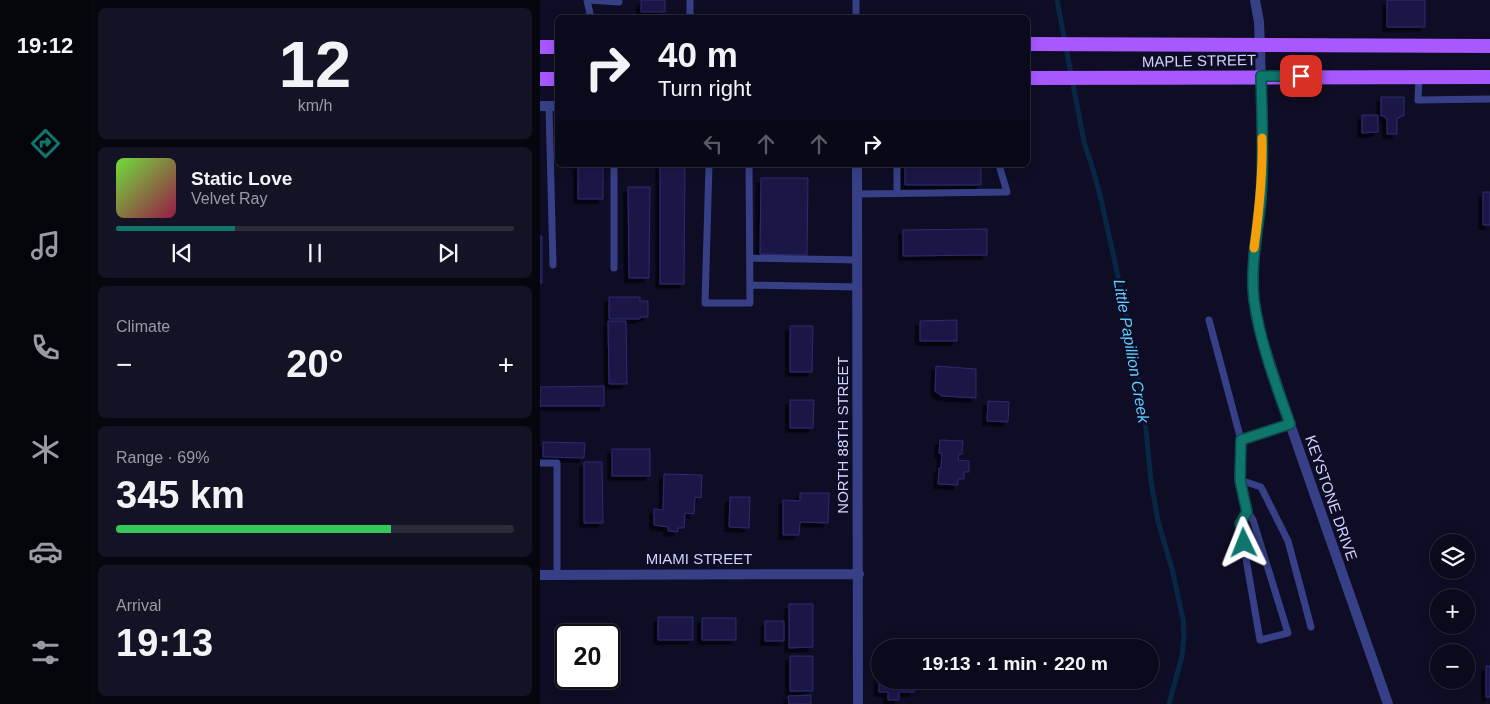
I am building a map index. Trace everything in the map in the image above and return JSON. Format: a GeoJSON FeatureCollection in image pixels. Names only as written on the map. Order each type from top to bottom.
{"type":"FeatureCollection","features":[{"type":"Feature","properties":{"kind":"main road","name":"MAPLE STREET"},"geometry":{"type":"LineString","coordinates":[[1030,44],[1490,46]]}},
{"type":"Feature","properties":{"kind":"main road"},"geometry":{"type":"LineString","coordinates":[[540,47],[555,47]]}},
{"type":"Feature","properties":{"kind":"main road","name":"MAPLE STREET"},"geometry":{"type":"LineString","coordinates":[[1030,78],[1490,77]]}},
{"type":"Feature","properties":{"kind":"main road"},"geometry":{"type":"LineString","coordinates":[[540,79],[555,79]]}},
{"type":"Feature","properties":{"kind":"street","name":"KEYSTONE DRIVE"},"geometry":{"type":"LineString","coordinates":[[1256,0],[1260,46],[1263,172],[1253,257],[1254,299],[1265,350],[1388,704]]}},
{"type":"Feature","properties":{"kind":"street","name":"NORTH 88TH STREET"},"geometry":{"type":"LineString","coordinates":[[857,167],[858,704]]}},
{"type":"Feature","properties":{"kind":"street","name":"MIAMI STREET"},"geometry":{"type":"LineString","coordinates":[[540,574],[859,574]]}},
{"type":"Feature","properties":{"kind":"lane"},"geometry":{"type":"LineString","coordinates":[[590,15],[587,0],[619,2],[619,0]]}},
{"type":"Feature","properties":{"kind":"lane"},"geometry":{"type":"LineString","coordinates":[[690,0],[690,15]]}},
{"type":"Feature","properties":{"kind":"lane"},"geometry":{"type":"LineString","coordinates":[[856,0],[856,15]]}},
{"type":"Feature","properties":{"kind":"lane"},"geometry":{"type":"LineString","coordinates":[[1419,77],[1418,100],[1490,100]]}},
{"type":"Feature","properties":{"kind":"lane"},"geometry":{"type":"LineString","coordinates":[[549,106],[553,265]]}},
{"type":"Feature","properties":{"kind":"lane"},"geometry":{"type":"LineString","coordinates":[[614,167],[614,268]]}},
{"type":"Feature","properties":{"kind":"lane"},"geometry":{"type":"LineString","coordinates":[[709,167],[705,302],[750,302],[749,167]]}},
{"type":"Feature","properties":{"kind":"lane"},"geometry":{"type":"LineString","coordinates":[[896,167],[897,192]]}},
{"type":"Feature","properties":{"kind":"lane"},"geometry":{"type":"LineString","coordinates":[[857,194],[1007,192],[1000,167]]}},
{"type":"Feature","properties":{"kind":"lane"},"geometry":{"type":"LineString","coordinates":[[750,258],[858,260]]}},
{"type":"Feature","properties":{"kind":"lane"},"geometry":{"type":"LineString","coordinates":[[750,285],[858,287]]}},
{"type":"Feature","properties":{"kind":"lane"},"geometry":{"type":"LineString","coordinates":[[1209,320],[1241,440],[1240,480],[1247,512],[1253,520],[1288,633],[1260,640],[1240,524],[1247,512]]}},
{"type":"Feature","properties":{"kind":"lane"},"geometry":{"type":"LineString","coordinates":[[1241,440],[1290,424]]}},
{"type":"Feature","properties":{"kind":"lane"},"geometry":{"type":"LineString","coordinates":[[540,463],[557,463],[557,574]]}},
{"type":"Feature","properties":{"kind":"lane"},"geometry":{"type":"LineString","coordinates":[[1240,480],[1261,487],[1288,542],[1311,627]]}},
{"type":"Feature","properties":{"kind":"building"},"geometry":{"type":"Polygon","coordinates":[[[641,0],[665,0],[665,12],[641,12],[641,0]]]}},
{"type":"Feature","properties":{"kind":"building"},"geometry":{"type":"Polygon","coordinates":[[[1387,0],[1425,0],[1425,27],[1387,27],[1387,0]]]}},
{"type":"Feature","properties":{"kind":"building"},"geometry":{"type":"Polygon","coordinates":[[[1381,97],[1404,97],[1404,116],[1397,118],[1397,134],[1387,134],[1387,118],[1381,116],[1381,97]]]}},
{"type":"Feature","properties":{"kind":"building"},"geometry":{"type":"Polygon","coordinates":[[[1362,115],[1378,115],[1378,132],[1362,133],[1362,115]]]}},
{"type":"Feature","properties":{"kind":"building"},"geometry":{"type":"Polygon","coordinates":[[[578,167],[603,167],[603,199],[578,199],[578,167]]]}},
{"type":"Feature","properties":{"kind":"building"},"geometry":{"type":"Polygon","coordinates":[[[660,167],[685,167],[684,284],[660,284],[660,167]]]}},
{"type":"Feature","properties":{"kind":"building"},"geometry":{"type":"Polygon","coordinates":[[[905,167],[981,167],[981,185],[905,185],[905,167]]]}},
{"type":"Feature","properties":{"kind":"building"},"geometry":{"type":"Polygon","coordinates":[[[761,178],[808,178],[807,255],[760,254],[761,178]]]}},
{"type":"Feature","properties":{"kind":"building"},"geometry":{"type":"Polygon","coordinates":[[[628,187],[650,187],[649,278],[629,278],[628,187]]]}},
{"type":"Feature","properties":{"kind":"building"},"geometry":{"type":"Polygon","coordinates":[[[1483,192],[1490,192],[1490,225],[1483,225],[1483,192]]]}},
{"type":"Feature","properties":{"kind":"building"},"geometry":{"type":"Polygon","coordinates":[[[987,229],[987,255],[903,256],[903,230],[987,229]]]}},
{"type":"Feature","properties":{"kind":"building"},"geometry":{"type":"Polygon","coordinates":[[[540,236],[542,236],[542,283],[540,283],[540,236]]]}},
{"type":"Feature","properties":{"kind":"building"},"geometry":{"type":"Polygon","coordinates":[[[609,297],[640,297],[640,301],[648,301],[648,317],[640,317],[640,319],[609,319],[609,297]]]}},
{"type":"Feature","properties":{"kind":"building"},"geometry":{"type":"Polygon","coordinates":[[[957,320],[957,341],[920,341],[920,321],[957,320]]]}},
{"type":"Feature","properties":{"kind":"building"},"geometry":{"type":"Polygon","coordinates":[[[608,321],[626,321],[627,384],[609,384],[608,321]]]}},
{"type":"Feature","properties":{"kind":"building"},"geometry":{"type":"Polygon","coordinates":[[[790,326],[813,326],[812,372],[790,372],[790,326]]]}},
{"type":"Feature","properties":{"kind":"building"},"geometry":{"type":"Polygon","coordinates":[[[936,366],[976,369],[976,398],[942,396],[935,391],[936,366]]]}},
{"type":"Feature","properties":{"kind":"building"},"geometry":{"type":"Polygon","coordinates":[[[604,386],[604,406],[540,406],[540,387],[604,386]]]}},
{"type":"Feature","properties":{"kind":"building"},"geometry":{"type":"Polygon","coordinates":[[[790,400],[814,400],[813,428],[790,428],[790,400]]]}},
{"type":"Feature","properties":{"kind":"building"},"geometry":{"type":"Polygon","coordinates":[[[988,401],[1009,402],[1008,422],[987,421],[988,401]]]}},
{"type":"Feature","properties":{"kind":"building"},"geometry":{"type":"Polygon","coordinates":[[[940,440],[963,441],[962,454],[959,454],[958,460],[969,461],[969,472],[964,472],[964,479],[958,479],[958,485],[938,484],[942,453],[939,453],[940,440]]]}},
{"type":"Feature","properties":{"kind":"building"},"geometry":{"type":"Polygon","coordinates":[[[543,442],[585,443],[584,458],[543,457],[543,442]]]}},
{"type":"Feature","properties":{"kind":"building"},"geometry":{"type":"Polygon","coordinates":[[[612,449],[650,449],[650,476],[612,476],[612,449]]]}},
{"type":"Feature","properties":{"kind":"building"},"geometry":{"type":"Polygon","coordinates":[[[584,462],[602,462],[603,523],[584,523],[584,462]]]}},
{"type":"Feature","properties":{"kind":"building"},"geometry":{"type":"Polygon","coordinates":[[[664,474],[702,475],[701,498],[695,497],[694,514],[685,513],[684,528],[678,528],[678,532],[668,531],[668,527],[654,525],[654,509],[663,510],[664,474]]]}},
{"type":"Feature","properties":{"kind":"building"},"geometry":{"type":"Polygon","coordinates":[[[800,493],[829,493],[828,523],[800,522],[799,535],[783,535],[783,500],[800,501],[800,493]]]}},
{"type":"Feature","properties":{"kind":"building"},"geometry":{"type":"Polygon","coordinates":[[[730,497],[750,497],[749,528],[729,527],[730,497]]]}},
{"type":"Feature","properties":{"kind":"building"},"geometry":{"type":"Polygon","coordinates":[[[789,604],[813,604],[813,647],[789,648],[789,604]]]}},
{"type":"Feature","properties":{"kind":"building"},"geometry":{"type":"Polygon","coordinates":[[[658,617],[693,617],[693,640],[658,640],[658,617]]]}},
{"type":"Feature","properties":{"kind":"building"},"geometry":{"type":"Polygon","coordinates":[[[702,618],[736,618],[736,640],[702,640],[702,618]]]}},
{"type":"Feature","properties":{"kind":"building"},"geometry":{"type":"Polygon","coordinates":[[[765,621],[784,621],[784,641],[765,641],[765,621]]]}},
{"type":"Feature","properties":{"kind":"building"},"geometry":{"type":"Polygon","coordinates":[[[790,656],[813,656],[813,691],[790,691],[790,656]]]}},
{"type":"Feature","properties":{"kind":"building"},"geometry":{"type":"Polygon","coordinates":[[[1486,666],[1490,666],[1490,697],[1486,697],[1486,666]]]}},
{"type":"Feature","properties":{"kind":"building"},"geometry":{"type":"Polygon","coordinates":[[[879,689],[914,689],[914,692],[899,692],[899,700],[888,700],[888,692],[879,692],[879,689]]]}},
{"type":"Feature","properties":{"kind":"building"},"geometry":{"type":"Polygon","coordinates":[[[811,695],[811,704],[789,704],[788,696],[811,695]]]}},
{"type":"Feature","properties":{"kind":"waterway","name":"Little Papillion Creek"},"geometry":{"type":"LineString","coordinates":[[1057,0],[1084,142],[1101,199],[1125,308],[1144,409],[1151,481],[1158,521],[1172,569],[1183,619],[1182,656],[1169,704]]}},
{"type":"Feature","properties":{"kind":"slow traffic"},"geometry":{"type":"LineString","coordinates":[[1254,248],[1261,200],[1263,172],[1262,138]]}},
{"type":"Feature","properties":{"kind":"route"},"geometry":{"type":"LineString","coordinates":[[1244,543],[1240,524],[1247,512],[1240,480],[1241,440],[1290,424],[1265,350],[1254,299],[1253,257],[1263,172],[1261,76],[1301,76]]}}]}
